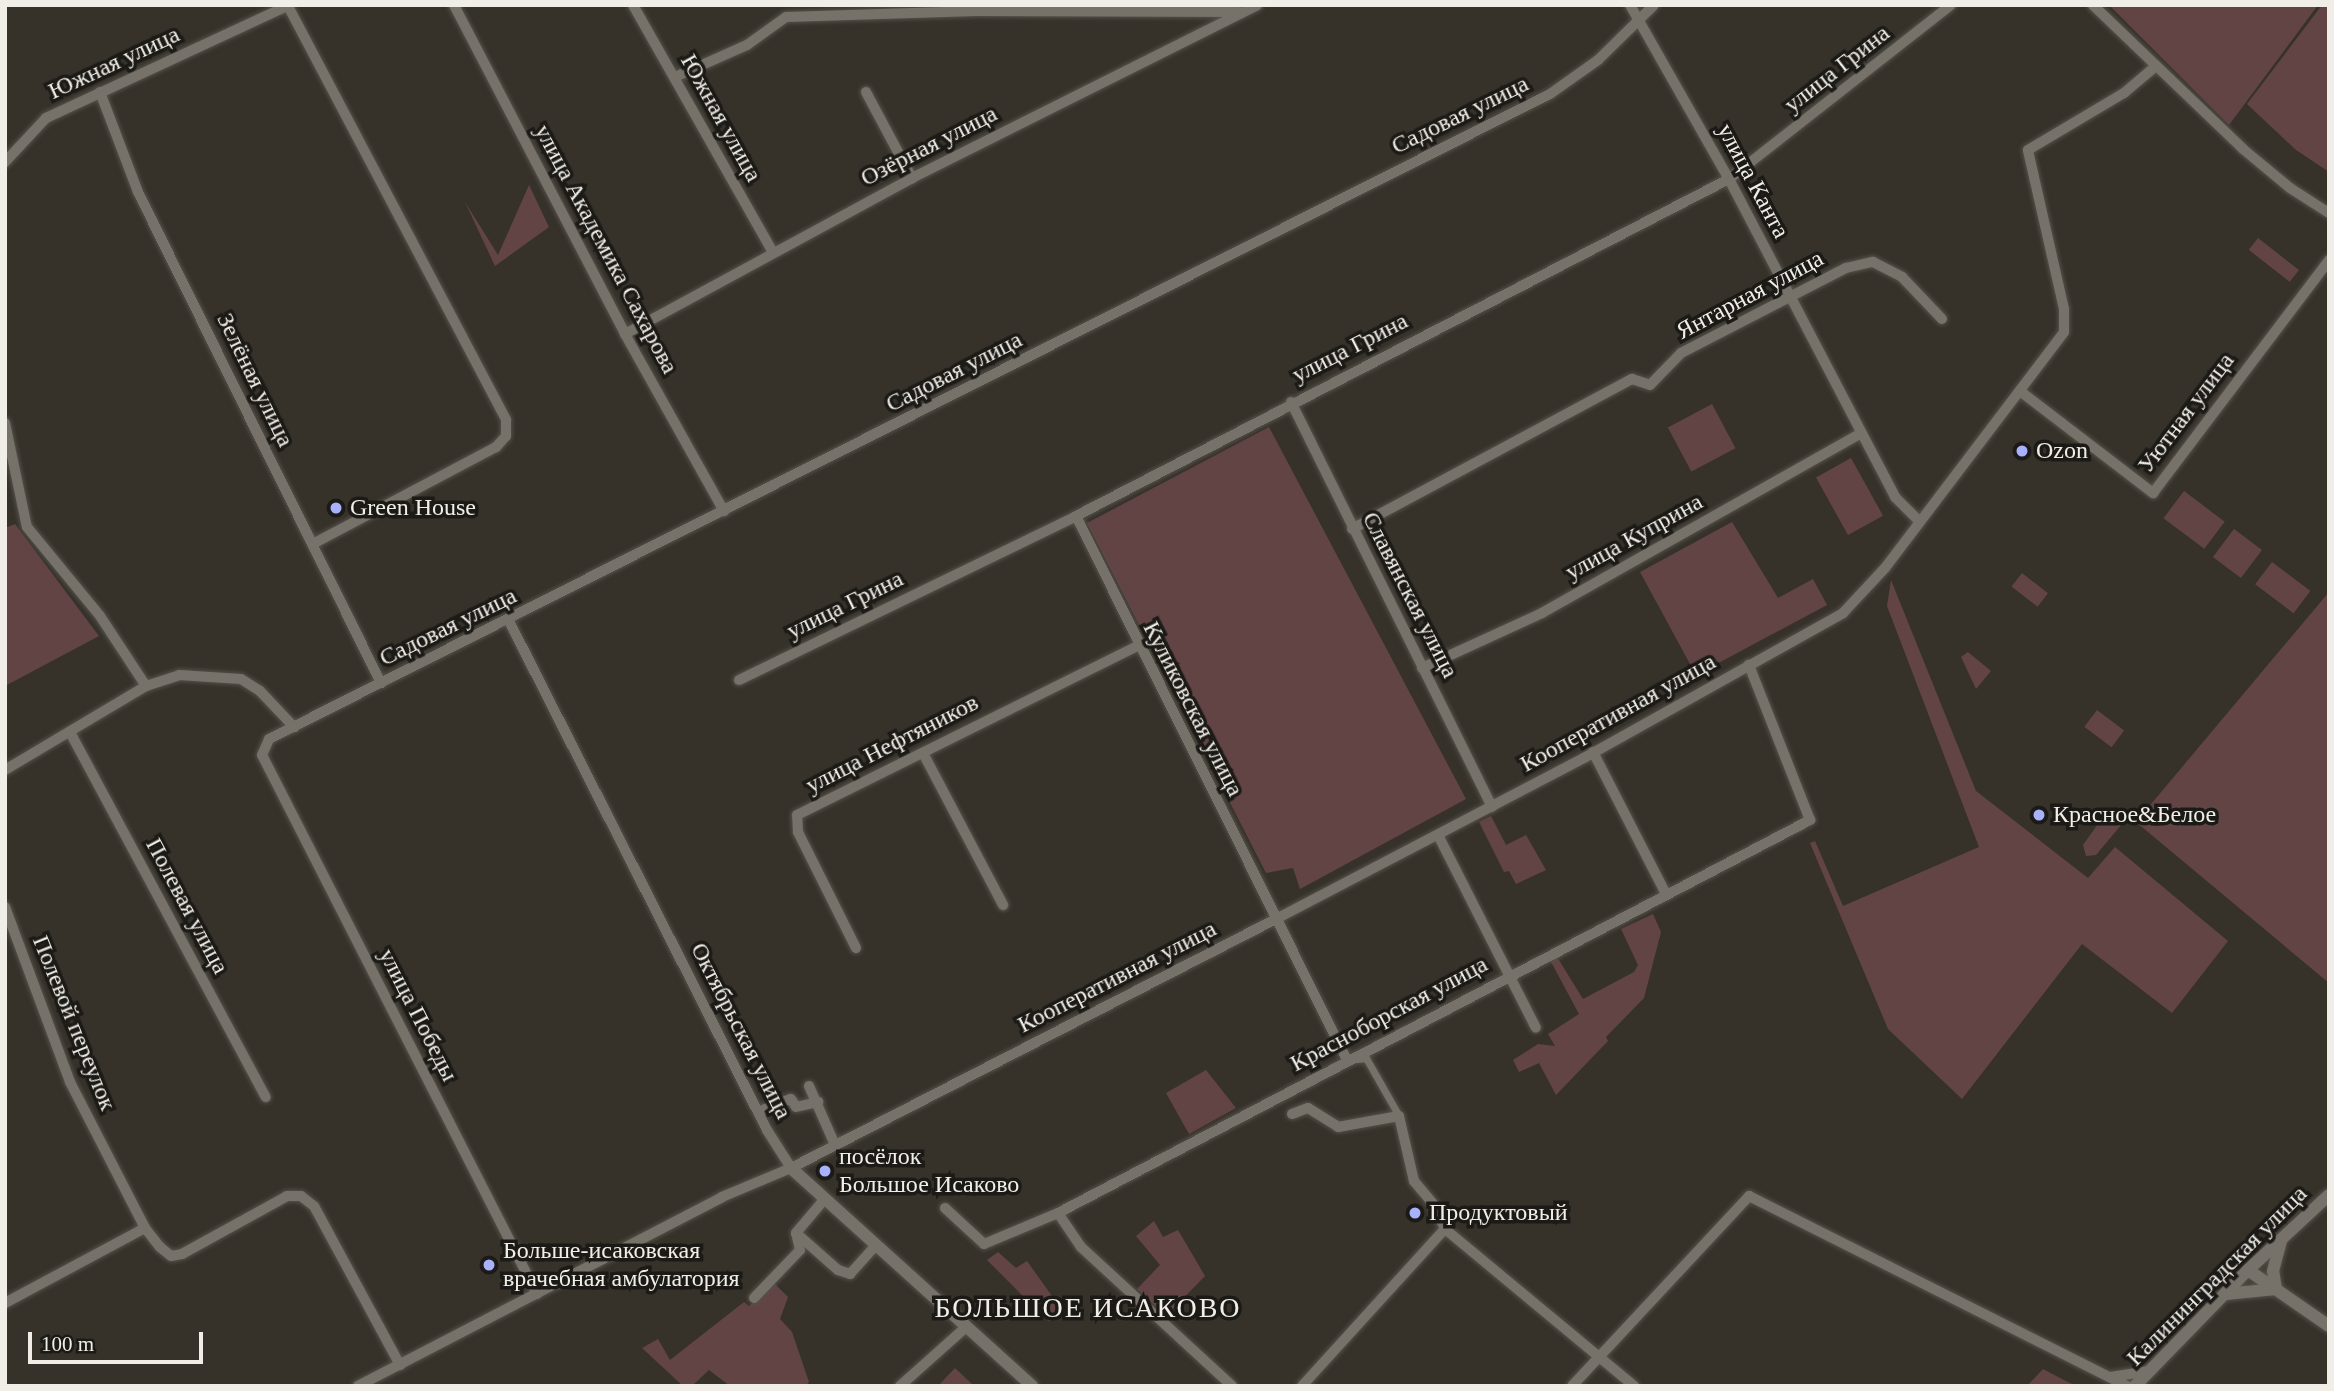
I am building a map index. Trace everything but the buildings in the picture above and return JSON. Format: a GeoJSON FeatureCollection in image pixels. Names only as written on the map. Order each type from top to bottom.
{"type":"FeatureCollection","features":[{"type":"Feature","properties":{"kind":"street","name":"улица Академика Сахарова"},"geometry":{"type":"LineString","coordinates":[[454,5],[625,334],[724,511]]}},
{"type":"Feature","properties":{"kind":"street","name":"Южная улица"},"geometry":{"type":"LineString","coordinates":[[633,5],[772,251]]}},
{"type":"Feature","properties":{"kind":"street","name":"Озёрная улица"},"geometry":{"type":"LineString","coordinates":[[625,334],[772,251],[912,177],[1257,5]]}},
{"type":"Feature","properties":{"kind":"street","name":"улица Канта"},"geometry":{"type":"LineString","coordinates":[[1630,5],[1729,179],[1895,497],[1920,522]]}},
{"type":"Feature","properties":{"kind":"street","name":"Садовая улица"},"geometry":{"type":"LineString","coordinates":[[262,755],[269,739],[294,726],[509,621],[1550,94],[1598,60],[1654,5]]}},
{"type":"Feature","properties":{"kind":"street","name":"улица Грина"},"geometry":{"type":"LineString","coordinates":[[738,680],[1076,516],[1291,402],[1729,179],[1951,5]]}},
{"type":"Feature","properties":{"kind":"street"},"geometry":{"type":"LineString","coordinates":[[2093,5],[2252,157],[2329,213]]}},
{"type":"Feature","properties":{"kind":"street","name":"Южная улица"},"geometry":{"type":"LineString","coordinates":[[6,161],[46,118],[289,6]]}},
{"type":"Feature","properties":{"kind":"street"},"geometry":{"type":"LineString","coordinates":[[289,6],[506,420],[506,436],[496,447],[313,544]]}},
{"type":"Feature","properties":{"kind":"street"},"geometry":{"type":"LineString","coordinates":[[675,77],[747,45],[786,17],[977,8],[1243,12]]}},
{"type":"Feature","properties":{"kind":"street","name":"Кооперативная улица"},"geometry":{"type":"LineString","coordinates":[[537,1294],[722,1197],[792,1168],[1492,807],[1843,613],[1920,522],[2064,332],[2067,322],[2028,150],[2124,93],[2156,66]]}},
{"type":"Feature","properties":{"kind":"street","name":"Зелёная улица"},"geometry":{"type":"LineString","coordinates":[[100,92],[138,192],[381,683]]}},
{"type":"Feature","properties":{"kind":"street"},"geometry":{"type":"LineString","coordinates":[[866,92],[912,177]]}},
{"type":"Feature","properties":{"kind":"street","name":"Уютная улица"},"geometry":{"type":"LineString","coordinates":[[2020,391],[2153,493],[2329,260]]}},
{"type":"Feature","properties":{"kind":"street","name":"Янтарная улица"},"geometry":{"type":"LineString","coordinates":[[1352,529],[1632,379],[1650,385],[1681,353],[1846,268],[1873,262],[1902,277],[1942,319]]}},
{"type":"Feature","properties":{"kind":"street","name":"Славянская улица"},"geometry":{"type":"LineString","coordinates":[[1291,402],[1492,807]]}},
{"type":"Feature","properties":{"kind":"street"},"geometry":{"type":"LineString","coordinates":[[5,423],[27,527],[100,616],[146,686]]}},
{"type":"Feature","properties":{"kind":"street","name":"улица Куприна"},"geometry":{"type":"LineString","coordinates":[[1422,668],[1542,612],[1861,433]]}},
{"type":"Feature","properties":{"kind":"street","name":"Куликовская улица"},"geometry":{"type":"LineString","coordinates":[[1076,516],[1274,920],[1347,1060]]}},
{"type":"Feature","properties":{"kind":"street","name":"Октябрьская улица"},"geometry":{"type":"LineString","coordinates":[[509,621],[758,1112],[792,1168],[823,1200],[1032,1386]]}},
{"type":"Feature","properties":{"kind":"street","name":"улица Нефтяников"},"geometry":{"type":"LineString","coordinates":[[856,948],[798,832],[797,815],[1138,646]]}},
{"type":"Feature","properties":{"kind":"street","name":"Красноборская улица"},"geometry":{"type":"LineString","coordinates":[[945,1208],[984,1244],[1058,1213],[1507,975],[1810,820],[1749,665]]}},
{"type":"Feature","properties":{"kind":"street"},"geometry":{"type":"LineString","coordinates":[[5,770],[71,734],[146,686],[179,675],[241,679],[260,691],[294,726]]}},
{"type":"Feature","properties":{"kind":"street","name":"Полевая улица"},"geometry":{"type":"LineString","coordinates":[[71,734],[266,1097]]}},
{"type":"Feature","properties":{"kind":"street"},"geometry":{"type":"LineString","coordinates":[[1593,752],[1666,894]]}},
{"type":"Feature","properties":{"kind":"street"},"geometry":{"type":"LineString","coordinates":[[923,753],[1003,905]]}},
{"type":"Feature","properties":{"kind":"street","name":"улица Победы"},"geometry":{"type":"LineString","coordinates":[[262,755],[537,1294]]}},
{"type":"Feature","properties":{"kind":"street"},"geometry":{"type":"LineString","coordinates":[[1438,835],[1536,1028]]}},
{"type":"Feature","properties":{"kind":"street","name":"Полевой переулок"},"geometry":{"type":"LineString","coordinates":[[5,907],[71,1082],[145,1228],[171,1256],[182,1254],[286,1196],[301,1196],[314,1206],[400,1364]]}},
{"type":"Feature","properties":{"kind":"street"},"geometry":{"type":"LineString","coordinates":[[1347,1060],[1366,1058],[1399,1116],[1414,1181],[1433,1204],[1445,1229],[1634,1386]]}},
{"type":"Feature","properties":{"kind":"street"},"geometry":{"type":"LineString","coordinates":[[809,1086],[835,1145]]}},
{"type":"Feature","properties":{"kind":"street"},"geometry":{"type":"LineString","coordinates":[[758,1112],[791,1099],[796,1107],[818,1102]]}},
{"type":"Feature","properties":{"kind":"street"},"geometry":{"type":"LineString","coordinates":[[1292,1114],[1308,1108],[1338,1127],[1399,1116]]}},
{"type":"Feature","properties":{"kind":"street","name":"Калининградская улица"},"geometry":{"type":"LineString","coordinates":[[2136,1386],[2222,1295],[2329,1195]]}},
{"type":"Feature","properties":{"kind":"street"},"geometry":{"type":"LineString","coordinates":[[1572,1386],[1749,1196],[2127,1386]]}},
{"type":"Feature","properties":{"kind":"street"},"geometry":{"type":"LineString","coordinates":[[796,1233],[823,1200]]}},
{"type":"Feature","properties":{"kind":"street"},"geometry":{"type":"LineString","coordinates":[[1058,1213],[1081,1247],[1232,1386]]}},
{"type":"Feature","properties":{"kind":"street"},"geometry":{"type":"LineString","coordinates":[[5,1303],[145,1228]]}},
{"type":"Feature","properties":{"kind":"street"},"geometry":{"type":"LineString","coordinates":[[1302,1386],[1445,1229]]}},
{"type":"Feature","properties":{"kind":"street"},"geometry":{"type":"LineString","coordinates":[[796,1233],[838,1270],[850,1274],[875,1246]]}},
{"type":"Feature","properties":{"kind":"street"},"geometry":{"type":"LineString","coordinates":[[754,1298],[800,1250],[796,1233]]}},
{"type":"Feature","properties":{"kind":"street"},"geometry":{"type":"LineString","coordinates":[[2276,1289],[2273,1271],[2281,1239]]}},
{"type":"Feature","properties":{"kind":"street"},"geometry":{"type":"LineString","coordinates":[[2248,1270],[2329,1326]]}},
{"type":"Feature","properties":{"kind":"street"},"geometry":{"type":"LineString","coordinates":[[2222,1295],[2240,1289],[2276,1289]]}},
{"type":"Feature","properties":{"kind":"street"},"geometry":{"type":"LineString","coordinates":[[358,1386],[537,1294]]}},
{"type":"Feature","properties":{"kind":"street"},"geometry":{"type":"LineString","coordinates":[[900,1386],[966,1327]]}},
{"type":"Feature","properties":{"kind":"street"},"geometry":{"type":"LineString","coordinates":[[2109,1377],[2149,1371]]}},
{"type":"Feature","properties":{"kind":"shaded area"},"geometry":{"type":"Polygon","coordinates":[[[2109,5],[2318,5],[2229,125],[2109,5]]]}},
{"type":"Feature","properties":{"kind":"shaded area"},"geometry":{"type":"Polygon","coordinates":[[[2322,5],[2329,5],[2329,172],[2296,150],[2247,104],[2322,5]]]}},
{"type":"Feature","properties":{"kind":"shaded area"},"geometry":{"type":"Polygon","coordinates":[[[529,185],[549,227],[495,266],[465,202],[498,255],[529,185]]]}},
{"type":"Feature","properties":{"kind":"shaded area"},"geometry":{"type":"Polygon","coordinates":[[[2258,238],[2299,270],[2290,282],[2249,250],[2258,238]]]}},
{"type":"Feature","properties":{"kind":"shaded area"},"geometry":{"type":"Polygon","coordinates":[[[1712,404],[1735,448],[1691,472],[1668,427],[1712,404]]]}},
{"type":"Feature","properties":{"kind":"shaded area"},"geometry":{"type":"Polygon","coordinates":[[[1269,427],[1466,799],[1300,889],[1293,868],[1266,873],[1087,523],[1269,427]]]}},
{"type":"Feature","properties":{"kind":"shaded area"},"geometry":{"type":"Polygon","coordinates":[[[1851,458],[1883,516],[1848,535],[1816,477],[1851,458]]]}},
{"type":"Feature","properties":{"kind":"shaded area"},"geometry":{"type":"Polygon","coordinates":[[[2184,491],[2225,522],[2204,549],[2164,518],[2184,491]]]}},
{"type":"Feature","properties":{"kind":"shaded area"},"geometry":{"type":"Polygon","coordinates":[[[1732,522],[1778,598],[1813,579],[1827,605],[1696,675],[1640,572],[1732,522]]]}},
{"type":"Feature","properties":{"kind":"shaded area"},"geometry":{"type":"Polygon","coordinates":[[[15,524],[99,636],[5,686],[5,528],[15,524]]]}},
{"type":"Feature","properties":{"kind":"shaded area"},"geometry":{"type":"Polygon","coordinates":[[[2234,529],[2262,550],[2241,578],[2213,557],[2234,529]]]}},
{"type":"Feature","properties":{"kind":"shaded area"},"geometry":{"type":"Polygon","coordinates":[[[2272,562],[2310,591],[2293,613],[2255,584],[2272,562]]]}},
{"type":"Feature","properties":{"kind":"shaded area"},"geometry":{"type":"Polygon","coordinates":[[[2022,573],[2048,593],[2038,607],[2012,586],[2022,573]]]}},
{"type":"Feature","properties":{"kind":"shaded area"},"geometry":{"type":"Polygon","coordinates":[[[1891,580],[1976,791],[2088,878],[2115,847],[2228,941],[2172,1013],[2082,944],[1962,1099],[1888,1029],[1810,843],[1815,841],[1843,906],[1979,847],[1887,606],[1891,580]]]}},
{"type":"Feature","properties":{"kind":"shaded area"},"geometry":{"type":"Polygon","coordinates":[[[2329,592],[2329,983],[2136,822],[2329,592]]]}},
{"type":"Feature","properties":{"kind":"shaded area"},"geometry":{"type":"Polygon","coordinates":[[[1968,652],[1991,671],[1976,689],[1961,657],[1968,652]]]}},
{"type":"Feature","properties":{"kind":"shaded area"},"geometry":{"type":"Polygon","coordinates":[[[2097,710],[2124,730],[2112,747],[2084,727],[2097,710]]]}},
{"type":"Feature","properties":{"kind":"shaded area"},"geometry":{"type":"Polygon","coordinates":[[[2108,810],[2123,819],[2122,824],[2096,855],[2086,856],[2083,845],[2108,810]]]}},
{"type":"Feature","properties":{"kind":"shaded area"},"geometry":{"type":"Polygon","coordinates":[[[1491,816],[1506,845],[1526,835],[1546,870],[1516,884],[1509,871],[1504,872],[1479,822],[1491,816]]]}},
{"type":"Feature","properties":{"kind":"shaded area"},"geometry":{"type":"Polygon","coordinates":[[[1653,914],[1661,932],[1644,998],[1606,1037],[1608,1041],[1556,1095],[1539,1063],[1519,1072],[1513,1060],[1538,1044],[1555,1046],[1548,1034],[1579,1014],[1550,960],[1557,957],[1583,999],[1634,972],[1638,965],[1621,929],[1653,914]]]}},
{"type":"Feature","properties":{"kind":"shaded area"},"geometry":{"type":"Polygon","coordinates":[[[1206,1070],[1236,1108],[1189,1134],[1166,1093],[1206,1070]]]}},
{"type":"Feature","properties":{"kind":"shaded area"},"geometry":{"type":"Polygon","coordinates":[[[1154,1221],[1163,1237],[1178,1230],[1205,1276],[1166,1316],[1137,1289],[1160,1265],[1136,1236],[1154,1221]]]}},
{"type":"Feature","properties":{"kind":"shaded area"},"geometry":{"type":"Polygon","coordinates":[[[998,1252],[1016,1268],[1027,1261],[1062,1310],[1049,1321],[987,1260],[998,1252]]]}},
{"type":"Feature","properties":{"kind":"shaded area"},"geometry":{"type":"Polygon","coordinates":[[[773,1282],[788,1297],[780,1319],[792,1332],[809,1382],[806,1386],[730,1386],[709,1370],[692,1386],[683,1386],[642,1348],[658,1339],[670,1360],[744,1302],[749,1306],[773,1282]]]}},
{"type":"Feature","properties":{"kind":"shaded area"},"geometry":{"type":"Polygon","coordinates":[[[955,1368],[974,1386],[938,1386],[955,1368]]]}},
{"type":"Feature","properties":{"kind":"shaded area"},"geometry":{"type":"Polygon","coordinates":[[[2043,1369],[2062,1379],[2076,1386],[2027,1386],[2043,1369]]]}},
{"type":"Feature","properties":{"kind":"place","name":"Ozon"},"geometry":{"type":"Point","coordinates":[2022,451]}},
{"type":"Feature","properties":{"kind":"place","name":"Green House"},"geometry":{"type":"Point","coordinates":[336,508]}},
{"type":"Feature","properties":{"kind":"place","name":"Красное&Белое"},"geometry":{"type":"Point","coordinates":[2039,815]}},
{"type":"Feature","properties":{"kind":"place","name":"посёлок Большое Исаково"},"geometry":{"type":"Point","coordinates":[825,1171]}},
{"type":"Feature","properties":{"kind":"place","name":"Продуктовый"},"geometry":{"type":"Point","coordinates":[1415,1213]}},
{"type":"Feature","properties":{"kind":"place","name":"Больше-исаковская врачебная амбулатория"},"geometry":{"type":"Point","coordinates":[489,1265]}},
{"type":"Feature","properties":{"kind":"district","name":"БОЛЬШОЕ ИСАКОВО"},"geometry":{"type":"Point","coordinates":[1088,1308]}}]}
